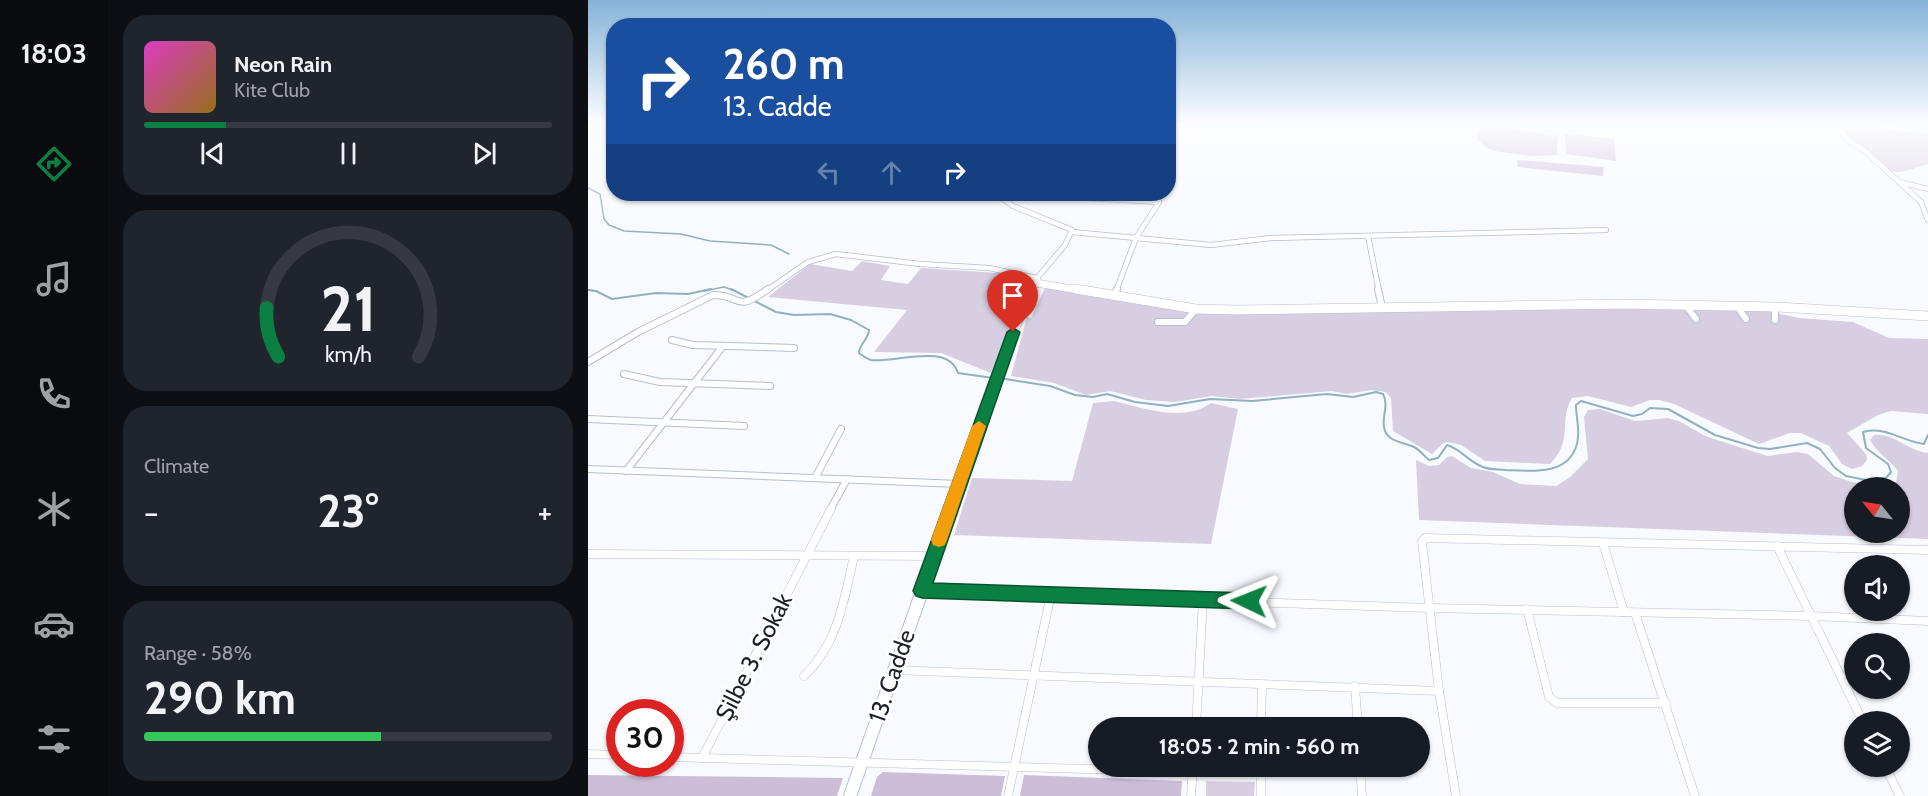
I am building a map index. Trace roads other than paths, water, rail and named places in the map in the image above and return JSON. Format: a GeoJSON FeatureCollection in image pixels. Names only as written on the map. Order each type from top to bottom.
{"type":"FeatureCollection","features":[{"type":"Feature","properties":{"kind":"street"},"geometry":{"type":"LineString","coordinates":[[1875,160],[1921,202],[1928,220]]}},
{"type":"Feature","properties":{"kind":"street"},"geometry":{"type":"LineString","coordinates":[[1898,181],[1928,189]]}},
{"type":"Feature","properties":{"kind":"street"},"geometry":{"type":"LineString","coordinates":[[1006,201],[1011,206],[1067,226],[1072,232],[1211,245],[1271,238],[1606,230]]}},
{"type":"Feature","properties":{"kind":"street"},"geometry":{"type":"LineString","coordinates":[[1115,294],[1136,238],[1160,202],[1142,201]]}},
{"type":"Feature","properties":{"kind":"street"},"geometry":{"type":"LineString","coordinates":[[1036,280],[1072,232]]}},
{"type":"Feature","properties":{"kind":"street"},"geometry":{"type":"LineString","coordinates":[[1368,236],[1382,308]]}},
{"type":"Feature","properties":{"kind":"street"},"geometry":{"type":"LineString","coordinates":[[588,362],[638,332],[713,295],[745,303],[756,299],[808,262],[836,254],[920,264],[989,268],[1036,280],[1196,309],[1295,310],[1526,304],[1737,306],[1817,308],[1928,316]]}},
{"type":"Feature","properties":{"kind":"street","name":"13. Cadde"},"geometry":{"type":"LineString","coordinates":[[850,796],[933,556],[1024,304],[1036,280]]}},
{"type":"Feature","properties":{"kind":"street"},"geometry":{"type":"LineString","coordinates":[[1686,306],[1696,319]]}},
{"type":"Feature","properties":{"kind":"street"},"geometry":{"type":"LineString","coordinates":[[1737,306],[1746,319]]}},
{"type":"Feature","properties":{"kind":"street"},"geometry":{"type":"LineString","coordinates":[[1774,307],[1775,320]]}},
{"type":"Feature","properties":{"kind":"street"},"geometry":{"type":"LineString","coordinates":[[1158,322],[1184,323],[1189,321],[1196,309]]}},
{"type":"Feature","properties":{"kind":"street"},"geometry":{"type":"LineString","coordinates":[[672,340],[693,345],[794,348]]}},
{"type":"Feature","properties":{"kind":"street"},"geometry":{"type":"LineString","coordinates":[[626,471],[723,346]]}},
{"type":"Feature","properties":{"kind":"street"},"geometry":{"type":"LineString","coordinates":[[624,374],[660,382],[770,386]]}},
{"type":"Feature","properties":{"kind":"street"},"geometry":{"type":"LineString","coordinates":[[588,419],[744,426]]}},
{"type":"Feature","properties":{"kind":"street"},"geometry":{"type":"LineString","coordinates":[[814,478],[841,429]]}},
{"type":"Feature","properties":{"kind":"street"},"geometry":{"type":"LineString","coordinates":[[588,469],[959,484]]}},
{"type":"Feature","properties":{"kind":"street","name":"Şilbe 3. Sokak"},"geometry":{"type":"LineString","coordinates":[[702,758],[805,555],[847,479]]}},
{"type":"Feature","properties":{"kind":"street"},"geometry":{"type":"LineString","coordinates":[[1456,796],[1439,691],[1422,542],[1425,538],[1928,550]]}},
{"type":"Feature","properties":{"kind":"street"},"geometry":{"type":"LineString","coordinates":[[1603,543],[1624,612]]}},
{"type":"Feature","properties":{"kind":"street"},"geometry":{"type":"LineString","coordinates":[[1778,546],[1858,711]]}},
{"type":"Feature","properties":{"kind":"street"},"geometry":{"type":"LineString","coordinates":[[589,556],[933,556]]}},
{"type":"Feature","properties":{"kind":"street"},"geometry":{"type":"LineString","coordinates":[[804,676],[816,668],[833,636],[854,556]]}},
{"type":"Feature","properties":{"kind":"street"},"geometry":{"type":"LineString","coordinates":[[922,591],[1430,608],[1811,616],[1928,621]]}},
{"type":"Feature","properties":{"kind":"street"},"geometry":{"type":"LineString","coordinates":[[1008,796],[1051,594]]}},
{"type":"Feature","properties":{"kind":"street"},"geometry":{"type":"LineString","coordinates":[[1197,717],[1203,599]]}},
{"type":"Feature","properties":{"kind":"street"},"geometry":{"type":"LineString","coordinates":[[1527,609],[1549,697],[1557,702],[1666,703]]}},
{"type":"Feature","properties":{"kind":"street"},"geometry":{"type":"LineString","coordinates":[[1635,613],[1695,796]]}},
{"type":"Feature","properties":{"kind":"street"},"geometry":{"type":"LineString","coordinates":[[894,670],[1439,691]]}},
{"type":"Feature","properties":{"kind":"street"},"geometry":{"type":"LineString","coordinates":[[1261,717],[1262,685]]}},
{"type":"Feature","properties":{"kind":"street"},"geometry":{"type":"LineString","coordinates":[[1355,686],[1357,717]]}},
{"type":"Feature","properties":{"kind":"street"},"geometry":{"type":"LineString","coordinates":[[588,754],[606,755]]}},
{"type":"Feature","properties":{"kind":"street"},"geometry":{"type":"LineString","coordinates":[[684,757],[1088,768]]}},
{"type":"Feature","properties":{"kind":"street"},"geometry":{"type":"LineString","coordinates":[[1191,796],[1192,777]]}},
{"type":"Feature","properties":{"kind":"street"},"geometry":{"type":"LineString","coordinates":[[1261,777],[1261,796]]}},
{"type":"Feature","properties":{"kind":"street"},"geometry":{"type":"LineString","coordinates":[[1361,777],[1362,796]]}},
{"type":"Feature","properties":{"kind":"street"},"geometry":{"type":"LineString","coordinates":[[1890,777],[1900,796]]}},
{"type":"Feature","properties":{"kind":"waterway"},"geometry":{"type":"LineString","coordinates":[[588,188],[600,194],[604,219],[609,225],[624,231],[681,234],[710,241],[771,245],[789,254]]}},
{"type":"Feature","properties":{"kind":"waterway"},"geometry":{"type":"LineString","coordinates":[[704,291],[724,287],[735,291]]}},
{"type":"Feature","properties":{"kind":"waterway"},"geometry":{"type":"LineString","coordinates":[[588,290],[596,291],[612,299],[656,293],[688,294],[711,289]]}},
{"type":"Feature","properties":{"kind":"waterway"},"geometry":{"type":"LineString","coordinates":[[731,289],[735,291]]}},
{"type":"Feature","properties":{"kind":"waterway"},"geometry":{"type":"LineString","coordinates":[[735,291],[776,312],[794,315],[830,314],[851,320],[869,330],[859,353],[870,360],[933,356],[944,358],[958,373],[993,378]]}},
{"type":"Feature","properties":{"kind":"waterway"},"geometry":{"type":"LineString","coordinates":[[999,378],[1050,386],[1075,395],[1093,397],[1107,394],[1135,402],[1168,406],[1210,399],[1252,401],[1327,394],[1353,397],[1376,392],[1383,394],[1385,398],[1384,427],[1391,439],[1414,447],[1429,460],[1438,458],[1447,445],[1457,449],[1483,467],[1506,470],[1546,470],[1564,463],[1576,447],[1578,431],[1576,405],[1581,401],[1633,416],[1642,414],[1650,408],[1668,409],[1715,435],[1758,448],[1770,449],[1807,443],[1820,449],[1835,468],[1846,476],[1866,480],[1886,478],[1891,472],[1888,464],[1866,448],[1863,432],[1887,432],[1924,444],[1928,435]]}}]}
